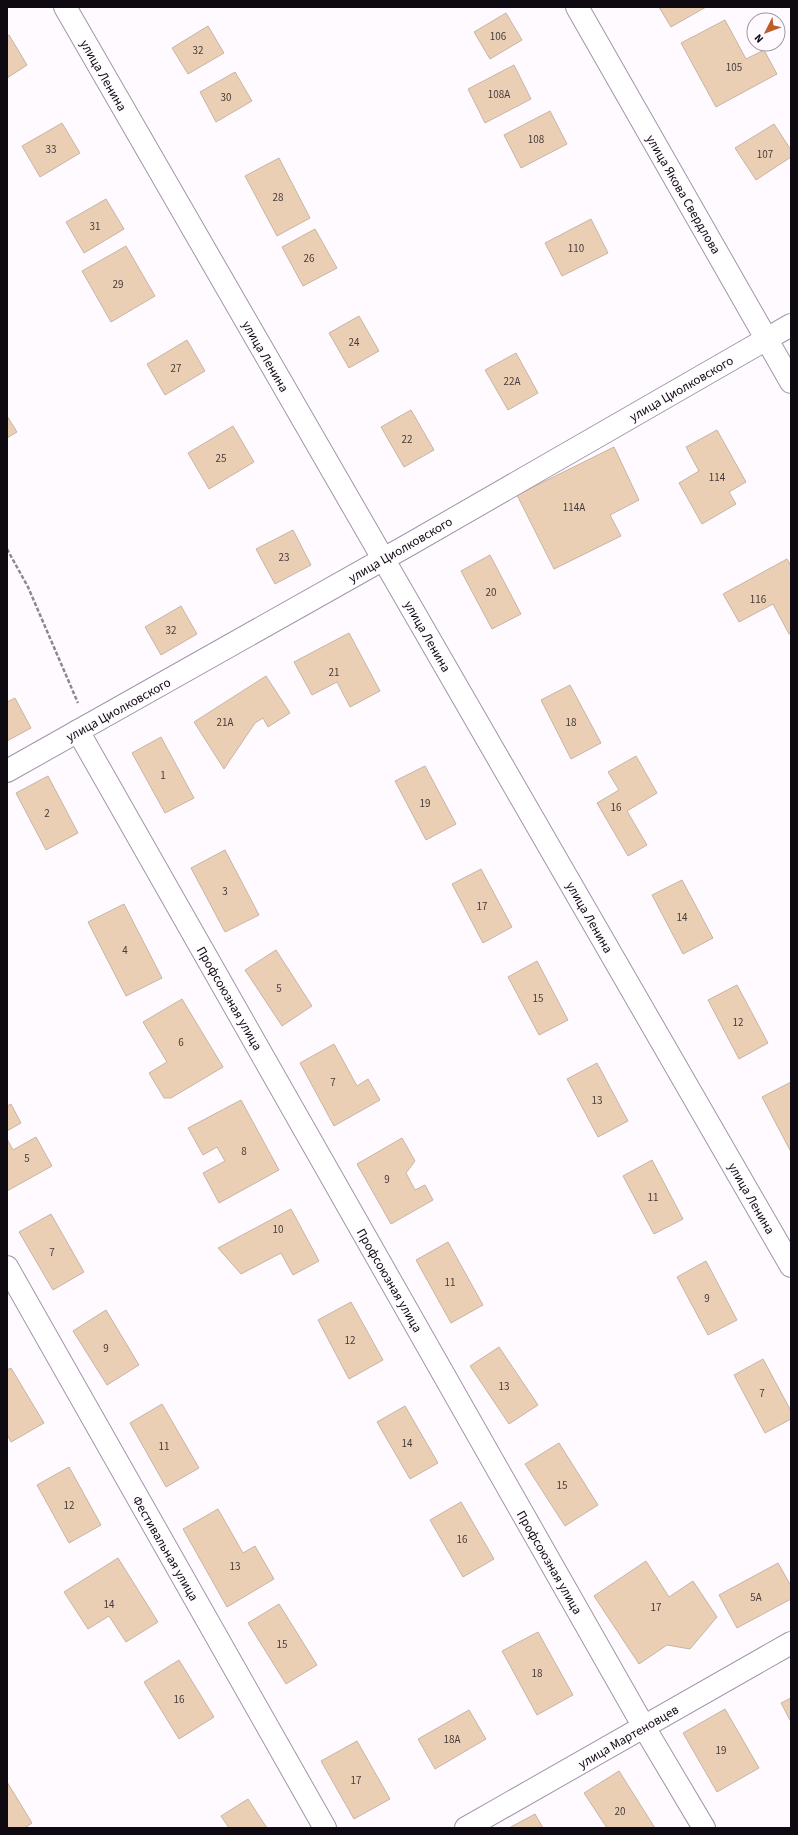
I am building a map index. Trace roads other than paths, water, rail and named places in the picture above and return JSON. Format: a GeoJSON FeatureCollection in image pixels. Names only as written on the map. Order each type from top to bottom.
{"type":"FeatureCollection","features":[{"type":"Feature","properties":{"kind":"street","name":"улица Ленина"},"geometry":{"type":"LineString","coordinates":[[65,7],[791,1266]]}},
{"type":"Feature","properties":{"kind":"street","name":"улица Якова Свердлова"},"geometry":{"type":"LineString","coordinates":[[577,7],[791,382]]}},
{"type":"Feature","properties":{"kind":"street","name":"улица Циолковского"},"geometry":{"type":"LineString","coordinates":[[7,771],[383,559],[791,325]]}},
{"type":"Feature","properties":{"kind":"street","name":"Профсоюзная улица"},"geometry":{"type":"LineString","coordinates":[[78,731],[644,1727],[704,1828]]}},
{"type":"Feature","properties":{"kind":"street","name":"Фестивальная улица"},"geometry":{"type":"LineString","coordinates":[[7,1267],[325,1828]]}},
{"type":"Feature","properties":{"kind":"street","name":"улица Мартеновцев"},"geometry":{"type":"LineString","coordinates":[[466,1828],[791,1643]]}}]}
